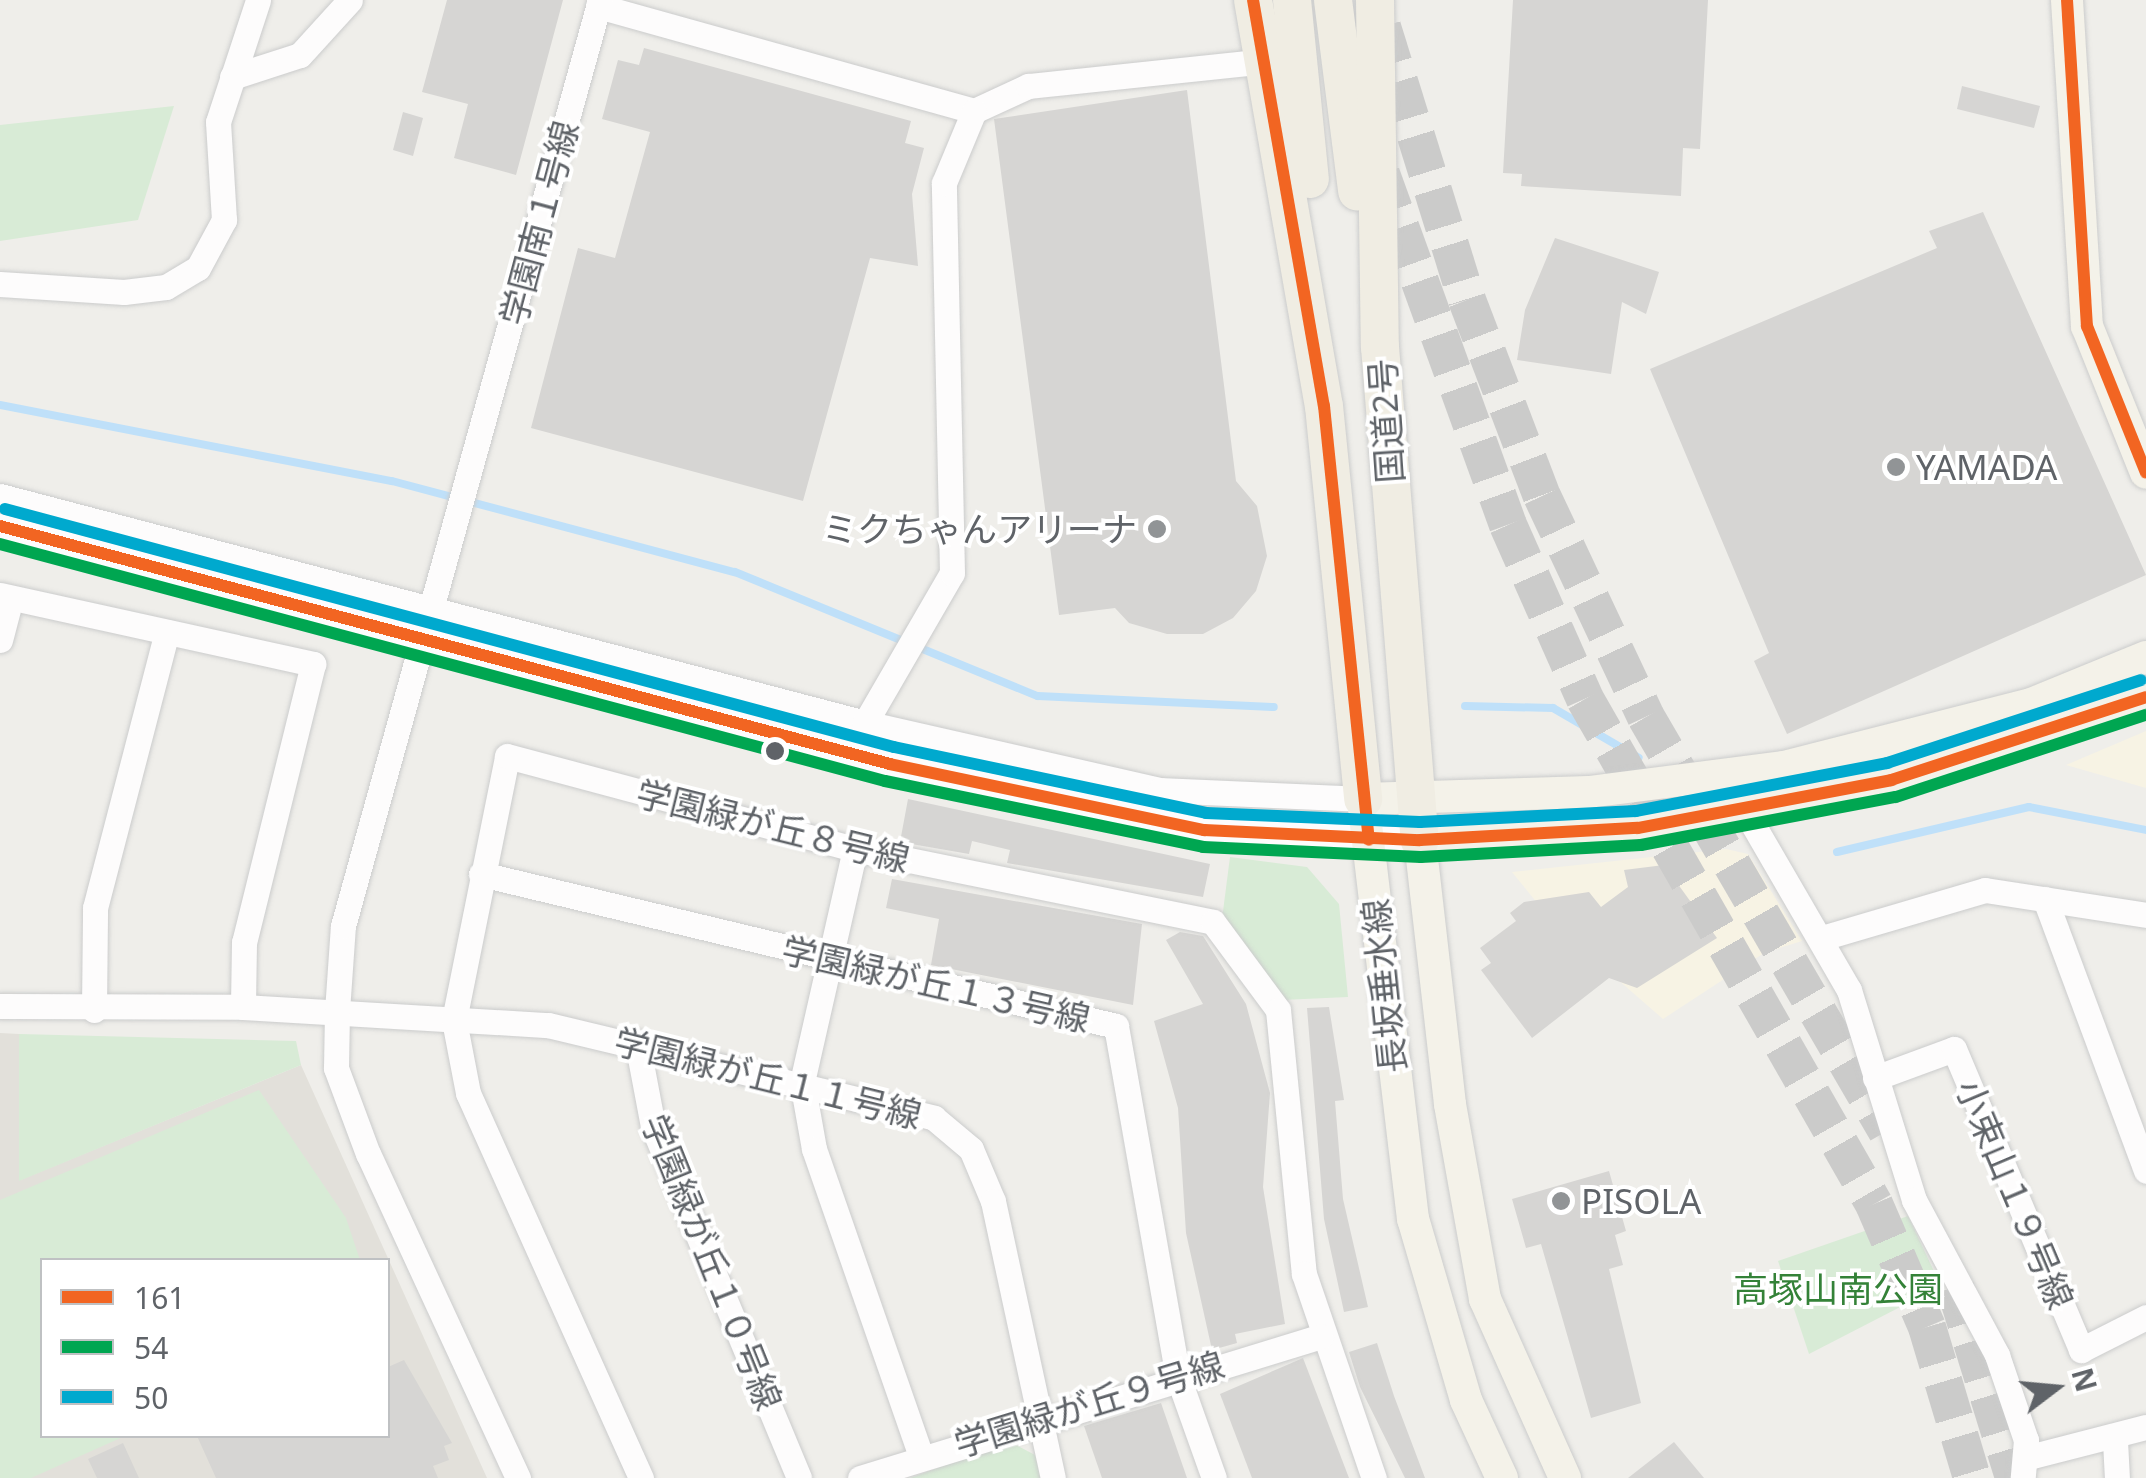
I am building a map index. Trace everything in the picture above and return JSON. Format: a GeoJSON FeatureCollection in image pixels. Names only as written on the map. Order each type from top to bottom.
{"type":"FeatureCollection","features":[{"type":"Feature","properties":{"kind":"highway","name":"国道2号"},"geometry":{"type":"LineString","coordinates":[[1252,0],[1266,60],[1324,406],[1363,800]]}},
{"type":"Feature","properties":{"kind":"highway"},"geometry":{"type":"LineString","coordinates":[[1292,0],[1324,406]]}},
{"type":"Feature","properties":{"kind":"highway"},"geometry":{"type":"LineString","coordinates":[[1333,0],[1380,347]]}},
{"type":"Feature","properties":{"kind":"highway","name":"国道2号"},"geometry":{"type":"LineString","coordinates":[[1374,0],[1380,347],[1420,840]]}},
{"type":"Feature","properties":{"kind":"main road"},"geometry":{"type":"LineString","coordinates":[[2066,0],[2087,326],[2146,473]]}},
{"type":"Feature","properties":{"kind":"main road"},"geometry":{"type":"LineString","coordinates":[[1363,800],[1589,792],[1784,767],[2032,704],[2146,657]]}},
{"type":"Feature","properties":{"kind":"main road"},"geometry":{"type":"LineString","coordinates":[[1420,840],[1638,828],[1744,809],[1891,780],[2146,697]]}},
{"type":"Feature","properties":{"kind":"main road","name":"長坂垂水線"},"geometry":{"type":"LineString","coordinates":[[1363,800],[1413,1219],[1466,1400],[1502,1478]]}},
{"type":"Feature","properties":{"kind":"main road","name":"長坂垂水線"},"geometry":{"type":"LineString","coordinates":[[1420,840],[1450,1104],[1485,1298],[1565,1478]]}},
{"type":"Feature","properties":{"kind":"street"},"geometry":{"type":"LineString","coordinates":[[0,284],[124,292],[166,287],[198,268],[224,220],[218,122],[258,0]]}},
{"type":"Feature","properties":{"kind":"street"},"geometry":{"type":"LineString","coordinates":[[232,77],[300,55],[350,0]]}},
{"type":"Feature","properties":{"kind":"street"},"geometry":{"type":"LineString","coordinates":[[599,3],[974,111],[1028,86],[1266,60]]}},
{"type":"Feature","properties":{"kind":"street","name":"学園南１号線"},"geometry":{"type":"LineString","coordinates":[[518,1478],[368,1154],[336,1068],[337,1011],[343,926],[599,3]]}},
{"type":"Feature","properties":{"kind":"street"},"geometry":{"type":"LineString","coordinates":[[865,724],[932,622],[952,573],[944,183],[974,111]]}},
{"type":"Feature","properties":{"kind":"street"},"geometry":{"type":"LineString","coordinates":[[0,496],[865,724],[1160,790],[1363,800]]}},
{"type":"Feature","properties":{"kind":"street"},"geometry":{"type":"LineString","coordinates":[[0,526],[890,764],[1204,830],[1420,840]]}},
{"type":"Feature","properties":{"kind":"street"},"geometry":{"type":"LineString","coordinates":[[0,640],[6,596],[313,664],[244,942],[244,1007]]}},
{"type":"Feature","properties":{"kind":"street"},"geometry":{"type":"LineString","coordinates":[[94,1010],[95,908],[167,632]]}},
{"type":"Feature","properties":{"kind":"street","name":"学園緑が丘８号線"},"geometry":{"type":"LineString","coordinates":[[641,1478],[468,1093],[454,1020],[507,756],[855,849],[1213,922],[1278,1010],[1296,1222],[1321,1336],[1374,1478]]}},
{"type":"Feature","properties":{"kind":"street"},"geometry":{"type":"LineString","coordinates":[[1744,809],[1822,938],[1875,1078],[1914,1200],[1997,1355],[2024,1468],[2115,1441],[2146,1427]]}},
{"type":"Feature","properties":{"kind":"street"},"geometry":{"type":"LineString","coordinates":[[855,849],[802,1082],[814,1149],[920,1454]]}},
{"type":"Feature","properties":{"kind":"street","name":"学園緑が丘１３号線"},"geometry":{"type":"LineString","coordinates":[[481,874],[1116,1026],[1178,1377],[1214,1478]]}},
{"type":"Feature","properties":{"kind":"street"},"geometry":{"type":"LineString","coordinates":[[1822,938],[1984,890],[2146,915]]}},
{"type":"Feature","properties":{"kind":"street"},"geometry":{"type":"LineString","coordinates":[[2044,898],[2146,1170]]}},
{"type":"Feature","properties":{"kind":"street","name":"学園緑が丘１１号線"},"geometry":{"type":"LineString","coordinates":[[0,1006],[337,1011],[454,1020],[638,1042],[934,1118],[972,1149],[993,1201],[1034,1420],[1053,1478]]}},
{"type":"Feature","properties":{"kind":"street","name":"学園緑が丘１０号線"},"geometry":{"type":"LineString","coordinates":[[638,1042],[653,1128],[800,1478]]}},
{"type":"Feature","properties":{"kind":"street","name":"小束山１９号線"},"geometry":{"type":"LineString","coordinates":[[1875,1078],[1954,1049],[2080,1350],[2146,1318]]}},
{"type":"Feature","properties":{"kind":"street","name":"学園緑が丘９号線"},"geometry":{"type":"LineString","coordinates":[[860,1478],[920,1454],[1321,1336]]}},
{"type":"Feature","properties":{"kind":"street"},"geometry":{"type":"LineString","coordinates":[[2115,1441],[2116,1478]]}},
{"type":"Feature","properties":{"kind":"shaded area"},"geometry":{"type":"Polygon","coordinates":[[[2146,731],[2146,788],[2066,765],[2146,731]]]}},
{"type":"Feature","properties":{"kind":"shaded area"},"geometry":{"type":"Polygon","coordinates":[[[1726,849],[1748,854],[1802,941],[1764,953],[1663,1019],[1555,925],[1512,872],[1726,849]]]}},
{"type":"Feature","properties":{"kind":"shaded area"},"geometry":{"type":"Polygon","coordinates":[[[0,1033],[19,1034],[20,1180],[301,1065],[388,1258],[40,1258],[40,1438],[390,1438],[390,1263],[487,1478],[0,1478],[0,1033]]]}},
{"type":"Feature","properties":{"kind":"green space"},"geometry":{"type":"Polygon","coordinates":[[[174,106],[138,220],[0,241],[0,125],[174,106]]]}},
{"type":"Feature","properties":{"kind":"green space"},"geometry":{"type":"Polygon","coordinates":[[[1230,857],[1307,867],[1339,904],[1348,997],[1282,1000],[1222,919],[1230,857]]]}},
{"type":"Feature","properties":{"kind":"green space"},"geometry":{"type":"Polygon","coordinates":[[[19,1034],[296,1041],[301,1065],[19,1181],[19,1034]]]}},
{"type":"Feature","properties":{"kind":"green space"},"geometry":{"type":"Polygon","coordinates":[[[259,1090],[346,1218],[359,1258],[40,1258],[40,1438],[121,1438],[31,1478],[0,1478],[0,1200],[259,1090]]]}},
{"type":"Feature","properties":{"kind":"green space","name":"高塚山南公園"},"geometry":{"type":"Polygon","coordinates":[[[1908,1216],[1941,1286],[1809,1354],[1778,1261],[1908,1216]]]}},
{"type":"Feature","properties":{"kind":"green space"},"geometry":{"type":"Polygon","coordinates":[[[1010,1442],[1035,1455],[1042,1478],[910,1478],[1010,1442]]]}},
{"type":"Feature","properties":{"kind":"building"},"geometry":{"type":"Polygon","coordinates":[[[447,0],[563,0],[516,175],[454,158],[468,104],[422,92],[447,0]]]}},
{"type":"Feature","properties":{"kind":"building"},"geometry":{"type":"Polygon","coordinates":[[[1513,0],[1708,0],[1700,149],[1683,148],[1681,196],[1521,186],[1522,174],[1503,173],[1513,0]]]}},
{"type":"Feature","properties":{"kind":"building"},"geometry":{"type":"Polygon","coordinates":[[[644,48],[911,121],[905,143],[924,148],[912,194],[918,266],[870,258],[803,501],[531,428],[578,248],[615,258],[650,132],[602,119],[618,60],[639,65],[644,48]]]}},
{"type":"Feature","properties":{"kind":"building"},"geometry":{"type":"Polygon","coordinates":[[[1962,86],[2040,106],[2034,128],[1957,109],[1962,86]]]}},
{"type":"Feature","properties":{"kind":"building"},"geometry":{"type":"Polygon","coordinates":[[[1187,90],[1236,481],[1257,506],[1267,556],[1256,591],[1233,618],[1203,634],[1167,634],[1129,623],[1115,608],[1059,615],[994,119],[1187,90]]]}},
{"type":"Feature","properties":{"kind":"building"},"geometry":{"type":"Polygon","coordinates":[[[403,112],[423,118],[413,156],[393,150],[403,112]]]}},
{"type":"Feature","properties":{"kind":"building","name":"YAMADA"},"geometry":{"type":"Polygon","coordinates":[[[1983,212],[2146,575],[1787,734],[1754,661],[1769,653],[1650,369],[1937,248],[1929,231],[1983,212]]]}},
{"type":"Feature","properties":{"kind":"building"},"geometry":{"type":"Polygon","coordinates":[[[1555,238],[1659,272],[1646,314],[1622,302],[1611,374],[1517,360],[1525,310],[1555,238]]]}},
{"type":"Feature","properties":{"kind":"building"},"geometry":{"type":"Polygon","coordinates":[[[908,799],[1210,864],[1203,897],[1007,863],[1010,850],[972,841],[969,854],[900,842],[908,799]]]}},
{"type":"Feature","properties":{"kind":"building"},"geometry":{"type":"Polygon","coordinates":[[[1664,865],[1717,938],[1637,988],[1609,978],[1532,1038],[1481,970],[1491,963],[1480,948],[1516,921],[1510,913],[1524,902],[1589,892],[1601,907],[1628,887],[1624,870],[1664,865]]]}},
{"type":"Feature","properties":{"kind":"building"},"geometry":{"type":"Polygon","coordinates":[[[892,879],[1142,924],[1133,1005],[931,965],[939,919],[886,908],[892,879]]]}},
{"type":"Feature","properties":{"kind":"building"},"geometry":{"type":"Polygon","coordinates":[[[1180,932],[1203,936],[1246,1004],[1270,1093],[1263,1187],[1285,1324],[1235,1334],[1237,1343],[1212,1350],[1186,1233],[1178,1108],[1154,1021],[1203,1004],[1166,940],[1180,932]]]}},
{"type":"Feature","properties":{"kind":"building"},"geometry":{"type":"Polygon","coordinates":[[[1329,1007],[1344,1100],[1335,1101],[1343,1199],[1368,1307],[1344,1312],[1324,1219],[1307,1008],[1329,1007]]]}},
{"type":"Feature","properties":{"kind":"building"},"geometry":{"type":"Polygon","coordinates":[[[1609,1171],[1626,1231],[1615,1235],[1623,1265],[1609,1269],[1641,1403],[1591,1418],[1541,1244],[1526,1248],[1512,1199],[1609,1171]]]}},
{"type":"Feature","properties":{"kind":"building"},"geometry":{"type":"Polygon","coordinates":[[[1377,1343],[1425,1478],[1405,1478],[1360,1387],[1349,1352],[1377,1343]]]}},
{"type":"Feature","properties":{"kind":"building"},"geometry":{"type":"Polygon","coordinates":[[[1303,1358],[1349,1478],[1252,1478],[1220,1394],[1303,1358]]]}},
{"type":"Feature","properties":{"kind":"building"},"geometry":{"type":"Polygon","coordinates":[[[404,1360],[452,1443],[444,1446],[449,1460],[433,1466],[438,1478],[216,1478],[198,1438],[390,1438],[390,1366],[404,1360]]]}},
{"type":"Feature","properties":{"kind":"building"},"geometry":{"type":"Polygon","coordinates":[[[1161,1403],[1187,1478],[1102,1478],[1084,1426],[1161,1403]]]}},
{"type":"Feature","properties":{"kind":"building"},"geometry":{"type":"Polygon","coordinates":[[[1674,1442],[1704,1478],[1628,1478],[1674,1442]]]}},
{"type":"Feature","properties":{"kind":"building"},"geometry":{"type":"Polygon","coordinates":[[[123,1443],[139,1478],[97,1478],[88,1459],[123,1443]]]}},
{"type":"Feature","properties":{"kind":"waterway"},"geometry":{"type":"LineString","coordinates":[[0,405],[392,481],[735,572],[1038,696],[1274,707]]}},
{"type":"Feature","properties":{"kind":"waterway"},"geometry":{"type":"LineString","coordinates":[[1465,706],[1553,708],[1639,758]]}},
{"type":"Feature","properties":{"kind":"waterway"},"geometry":{"type":"LineString","coordinates":[[1837,852],[2029,807],[2146,830]]}},
{"type":"Feature","properties":{"kind":"tunnel"},"geometry":{"type":"LineString","coordinates":[[1382,27],[1467,300],[1542,496],[1646,717],[1887,1131]]}},
{"type":"Feature","properties":{"kind":"tunnel"},"geometry":{"type":"LineString","coordinates":[[1381,174],[1508,525],[1585,699],[1874,1204],[1927,1327],[1972,1478]]}},
{"type":"Feature","properties":{"kind":"tunnel"},"geometry":{"type":"LineString","coordinates":[[1955,1287],[2014,1478]]}},
{"type":"Feature","properties":{"kind":"transit line","name":"161"},"geometry":{"type":"LineString","coordinates":[[1253,0],[1324,406],[1369,840]]}},
{"type":"Feature","properties":{"kind":"transit line","name":"161"},"geometry":{"type":"LineString","coordinates":[[2067,0],[2087,326],[2146,473]]}},
{"type":"Feature","properties":{"kind":"transit line","name":"50"},"geometry":{"type":"LineString","coordinates":[[5,509],[894,747],[1206,813],[1420,822],[1636,811],[1887,763],[2141,680]]}},
{"type":"Feature","properties":{"kind":"transit line","name":"161"},"geometry":{"type":"LineString","coordinates":[[0,526],[890,764],[1204,830],[1420,840],[1638,828],[1891,780],[2146,697]]}},
{"type":"Feature","properties":{"kind":"transit line","name":"54"},"geometry":{"type":"LineString","coordinates":[[0,544],[885,781],[1203,847],[1421,857],[1641,845],[1896,797],[2146,715]]}},
{"type":"Feature","properties":{"kind":"place","name":"YAMADA"},"geometry":{"type":"Point","coordinates":[1896,467]}},
{"type":"Feature","properties":{"kind":"place","name":"ミクちゃんアリーナ"},"geometry":{"type":"Point","coordinates":[1157,529]}},
{"type":"Feature","properties":{"kind":"place","name":"PISOLA"},"geometry":{"type":"Point","coordinates":[1561,1201]}}]}
